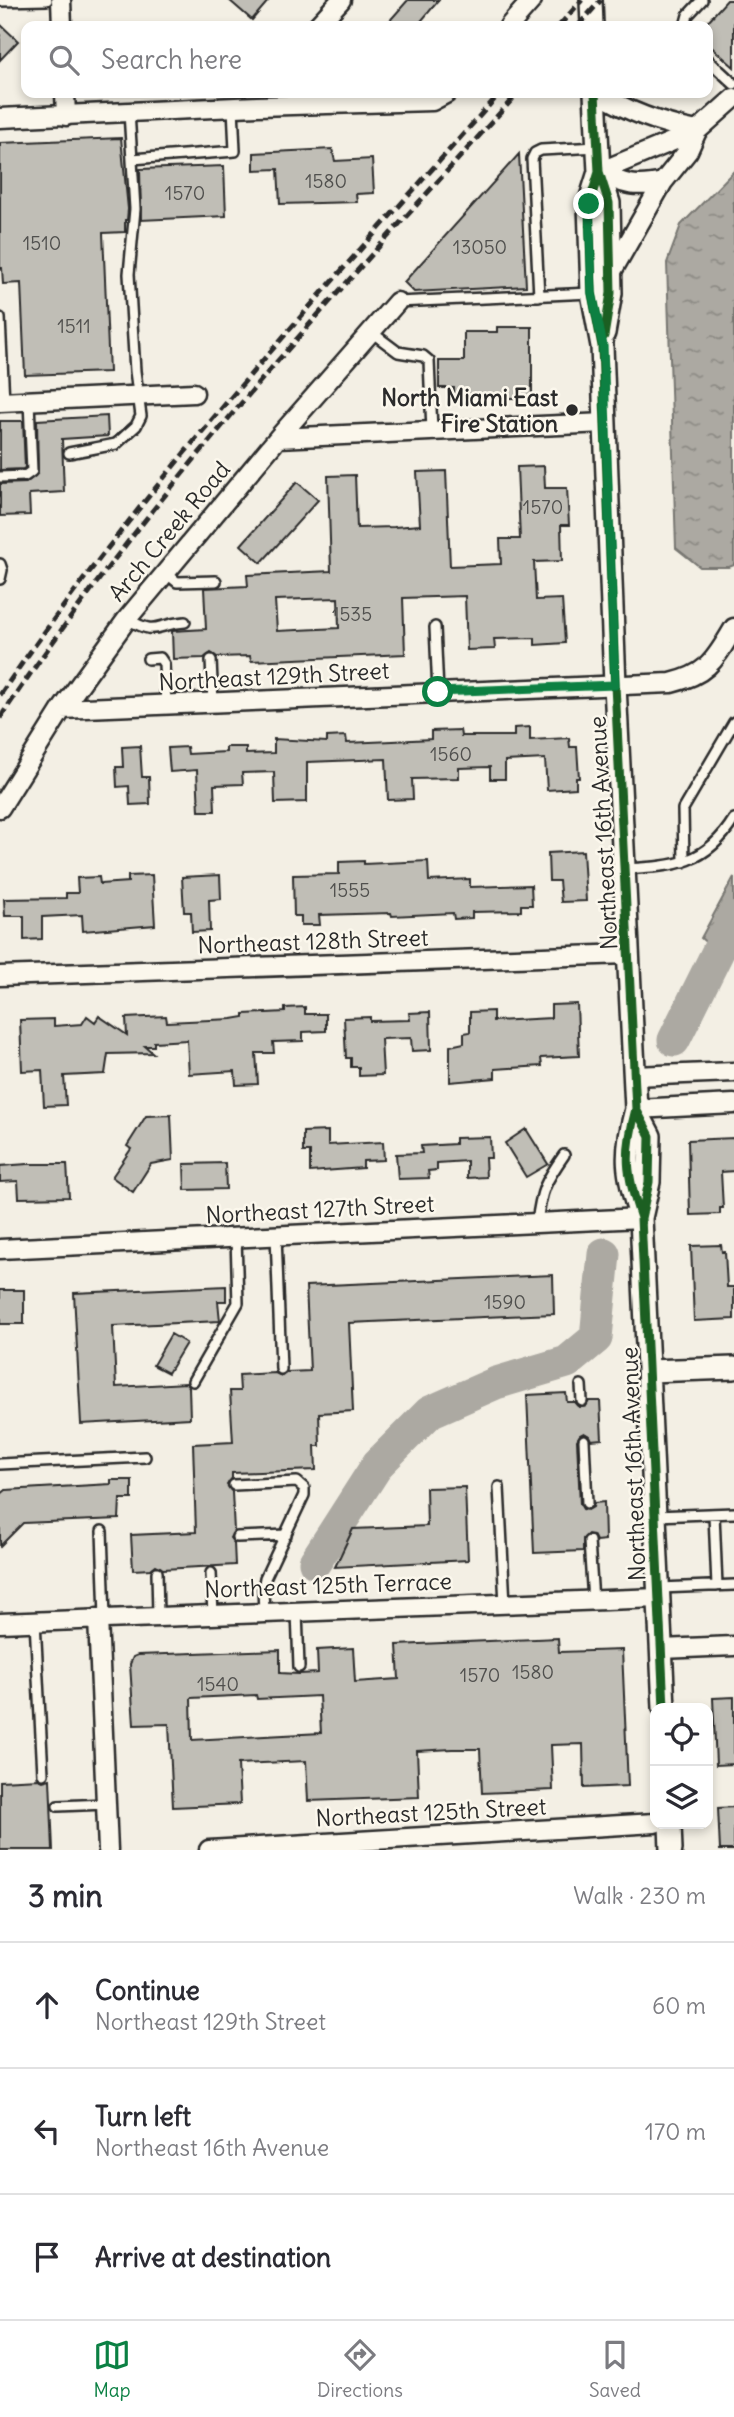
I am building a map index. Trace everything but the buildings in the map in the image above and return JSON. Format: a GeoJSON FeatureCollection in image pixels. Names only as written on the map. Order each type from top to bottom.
{"type":"FeatureCollection","features":[{"type":"Feature","properties":{"kind":"street"},"geometry":{"type":"LineString","coordinates":[[61,0],[62,21]]}},
{"type":"Feature","properties":{"kind":"street"},"geometry":{"type":"LineString","coordinates":[[322,21],[341,0]]}},
{"type":"Feature","properties":{"kind":"street"},"geometry":{"type":"LineString","coordinates":[[513,21],[532,0]]}},
{"type":"Feature","properties":{"kind":"street"},"geometry":{"type":"LineString","coordinates":[[591,0],[592,21]]}},
{"type":"Feature","properties":{"kind":"street"},"geometry":{"type":"LineString","coordinates":[[65,98],[66,116]]}},
{"type":"Feature","properties":{"kind":"street"},"geometry":{"type":"LineString","coordinates":[[0,118],[233,107],[261,99],[432,101],[438,98]]}},
{"type":"Feature","properties":{"kind":"street","name":"Northeast 16th Avenue"},"geometry":{"type":"LineString","coordinates":[[596,98],[599,172],[609,203],[611,293],[603,346],[627,954],[636,1109],[650,1136],[649,1182],[641,1218],[664,1703]]}},
{"type":"Feature","properties":{"kind":"street"},"geometry":{"type":"LineString","coordinates":[[605,98],[670,126],[697,131]]}},
{"type":"Feature","properties":{"kind":"street"},"geometry":{"type":"LineString","coordinates":[[599,172],[697,131],[734,98]]}},
{"type":"Feature","properties":{"kind":"street"},"geometry":{"type":"LineString","coordinates":[[611,272],[663,182],[688,151],[697,131]]}},
{"type":"Feature","properties":{"kind":"street"},"geometry":{"type":"LineString","coordinates":[[599,172],[621,183],[635,186],[663,182]]}},
{"type":"Feature","properties":{"kind":"street","name":"Northeast 16th Avenue"},"geometry":{"type":"LineString","coordinates":[[599,172],[589,204],[592,293],[603,346]]}},
{"type":"Feature","properties":{"kind":"street","name":"Arch Creek Road"},"geometry":{"type":"LineString","coordinates":[[0,808],[62,709],[127,620],[278,438],[397,302]]}},
{"type":"Feature","properties":{"kind":"street"},"geometry":{"type":"LineString","coordinates":[[2,402],[194,393]]}},
{"type":"Feature","properties":{"kind":"street"},"geometry":{"type":"LineString","coordinates":[[278,438],[605,423]]}},
{"type":"Feature","properties":{"kind":"street","name":"Northeast 129th Street"},"geometry":{"type":"LineString","coordinates":[[62,709],[671,683],[704,671],[734,628]]}},
{"type":"Feature","properties":{"kind":"street","name":"Northeast 128th Street"},"geometry":{"type":"LineString","coordinates":[[0,976],[627,954]]}},
{"type":"Feature","properties":{"kind":"street"},"geometry":{"type":"LineString","coordinates":[[634,1076],[734,1070]]}},
{"type":"Feature","properties":{"kind":"street"},"geometry":{"type":"LineString","coordinates":[[636,1109],[734,1104]]}},
{"type":"Feature","properties":{"kind":"street","name":"Northeast 127th Street"},"geometry":{"type":"LineString","coordinates":[[0,1250],[641,1218]]}},
{"type":"Feature","properties":{"kind":"street"},"geometry":{"type":"LineString","coordinates":[[649,1371],[734,1368]]}},
{"type":"Feature","properties":{"kind":"street","name":"Northeast 125th Terrace"},"geometry":{"type":"LineString","coordinates":[[0,1623],[593,1601],[658,1593]]}},
{"type":"Feature","properties":{"kind":"street"},"geometry":{"type":"LineString","coordinates":[[101,1618],[108,1850]]}},
{"type":"Feature","properties":{"kind":"street"},"geometry":{"type":"LineString","coordinates":[[661,1649],[734,1646]]}},
{"type":"Feature","properties":{"kind":"street","name":"Northeast 125th Street"},"geometry":{"type":"LineString","coordinates":[[209,1850],[650,1823]]}},
{"type":"Feature","properties":{"kind":"street"},"geometry":{"type":"LineString","coordinates":[[670,1829],[671,1850]]}},
{"type":"Feature","properties":{"kind":"lane"},"geometry":{"type":"LineString","coordinates":[[0,1],[47,0]]}},
{"type":"Feature","properties":{"kind":"lane"},"geometry":{"type":"LineString","coordinates":[[686,21],[688,15],[702,0]]}},
{"type":"Feature","properties":{"kind":"lane"},"geometry":{"type":"LineString","coordinates":[[713,65],[734,84]]}},
{"type":"Feature","properties":{"kind":"lane"},"geometry":{"type":"LineString","coordinates":[[132,159],[232,153],[236,148],[233,107]]}},
{"type":"Feature","properties":{"kind":"lane"},"geometry":{"type":"LineString","coordinates":[[69,453],[116,444],[136,426],[141,416],[137,396],[130,274],[135,209],[129,112]]}},
{"type":"Feature","properties":{"kind":"lane"},"geometry":{"type":"LineString","coordinates":[[539,296],[533,159],[535,153],[541,150],[598,147]]}},
{"type":"Feature","properties":{"kind":"lane"},"geometry":{"type":"LineString","coordinates":[[397,302],[592,293]]}},
{"type":"Feature","properties":{"kind":"lane"},"geometry":{"type":"LineString","coordinates":[[0,318],[2,402]]}},
{"type":"Feature","properties":{"kind":"lane"},"geometry":{"type":"LineString","coordinates":[[370,331],[398,352],[423,356],[429,361],[432,431]]}},
{"type":"Feature","properties":{"kind":"lane"},"geometry":{"type":"LineString","coordinates":[[0,477],[25,476],[32,471],[29,401]]}},
{"type":"Feature","properties":{"kind":"lane"},"geometry":{"type":"LineString","coordinates":[[0,564],[0,579]]}},
{"type":"Feature","properties":{"kind":"lane"},"geometry":{"type":"LineString","coordinates":[[166,573],[177,582],[216,581]]}},
{"type":"Feature","properties":{"kind":"lane"},"geometry":{"type":"LineString","coordinates":[[127,620],[145,629],[158,629],[185,622]]}},
{"type":"Feature","properties":{"kind":"lane"},"geometry":{"type":"LineString","coordinates":[[435,627],[438,692]]}},
{"type":"Feature","properties":{"kind":"lane"},"geometry":{"type":"LineString","coordinates":[[148,659],[160,659],[164,664],[166,705]]}},
{"type":"Feature","properties":{"kind":"lane"},"geometry":{"type":"LineString","coordinates":[[211,660],[213,703]]}},
{"type":"Feature","properties":{"kind":"lane"},"geometry":{"type":"LineString","coordinates":[[684,862],[682,809],[734,722]]}},
{"type":"Feature","properties":{"kind":"lane"},"geometry":{"type":"LineString","coordinates":[[624,869],[671,866],[684,862],[716,843],[734,819]]}},
{"type":"Feature","properties":{"kind":"lane"},"geometry":{"type":"LineString","coordinates":[[537,1223],[544,1187],[564,1155]]}},
{"type":"Feature","properties":{"kind":"lane"},"geometry":{"type":"LineString","coordinates":[[276,1235],[281,1369]]}},
{"type":"Feature","properties":{"kind":"lane"},"geometry":{"type":"LineString","coordinates":[[193,1381],[238,1303],[236,1237]]}},
{"type":"Feature","properties":{"kind":"lane"},"geometry":{"type":"LineString","coordinates":[[581,1385],[582,1401]]}},
{"type":"Feature","properties":{"kind":"lane"},"geometry":{"type":"LineString","coordinates":[[584,1440],[587,1503]]}},
{"type":"Feature","properties":{"kind":"lane"},"geometry":{"type":"LineString","coordinates":[[0,1464],[145,1457]]}},
{"type":"Feature","properties":{"kind":"lane"},"geometry":{"type":"LineString","coordinates":[[234,1485],[301,1484],[304,1494],[265,1578],[264,1612]]}},
{"type":"Feature","properties":{"kind":"lane"},"geometry":{"type":"LineString","coordinates":[[499,1487],[505,1604]]}},
{"type":"Feature","properties":{"kind":"lane"},"geometry":{"type":"LineString","coordinates":[[655,1516],[734,1513]]}},
{"type":"Feature","properties":{"kind":"lane"},"geometry":{"type":"LineString","coordinates":[[714,1514],[717,1586]]}},
{"type":"Feature","properties":{"kind":"lane"},"geometry":{"type":"LineString","coordinates":[[101,1618],[102,1531]]}},
{"type":"Feature","properties":{"kind":"lane"},"geometry":{"type":"LineString","coordinates":[[237,1537],[286,1535]]}},
{"type":"Feature","properties":{"kind":"lane"},"geometry":{"type":"LineString","coordinates":[[589,1541],[593,1601]]}},
{"type":"Feature","properties":{"kind":"lane"},"geometry":{"type":"LineString","coordinates":[[157,1572],[158,1616]]}},
{"type":"Feature","properties":{"kind":"lane"},"geometry":{"type":"LineString","coordinates":[[211,1573],[213,1614]]}},
{"type":"Feature","properties":{"kind":"lane"},"geometry":{"type":"LineString","coordinates":[[658,1593],[734,1585]]}},
{"type":"Feature","properties":{"kind":"lane"},"geometry":{"type":"LineString","coordinates":[[297,1611],[299,1667]]}},
{"type":"Feature","properties":{"kind":"lane"},"geometry":{"type":"LineString","coordinates":[[35,1621],[43,1774]]}},
{"type":"Feature","properties":{"kind":"lane"},"geometry":{"type":"LineString","coordinates":[[58,1806],[106,1804]]}},
{"type":"Feature","properties":{"kind":"water"},"geometry":{"type":"Polygon","coordinates":[[[734,171],[734,565],[700,567],[676,548],[667,263],[681,225],[734,171]]]}},
{"type":"Feature","properties":{"kind":"water"},"geometry":{"type":"Polygon","coordinates":[[[734,877],[734,937],[720,955],[701,938],[734,877]]]}},
{"type":"Feature","properties":{"kind":"waterway"},"geometry":{"type":"LineString","coordinates":[[674,1040],[734,919]]}},
{"type":"Feature","properties":{"kind":"waterway"},"geometry":{"type":"LineString","coordinates":[[315,1562],[378,1464],[430,1412],[496,1383],[567,1362],[596,1338],[604,1254]]}},
{"type":"Feature","properties":{"kind":"railway"},"geometry":{"type":"LineString","coordinates":[[563,21],[582,0]]}},
{"type":"Feature","properties":{"kind":"railway"},"geometry":{"type":"LineString","coordinates":[[582,21],[601,0]]}},
{"type":"Feature","properties":{"kind":"railway"},"geometry":{"type":"LineString","coordinates":[[0,695],[116,537],[178,461],[305,312],[496,98]]}},
{"type":"Feature","properties":{"kind":"railway"},"geometry":{"type":"LineString","coordinates":[[0,718],[119,553],[182,474],[314,319],[513,98]]}},
{"type":"Feature","properties":{"kind":"cycle path"},"geometry":{"type":"LineString","coordinates":[[595,98],[599,172],[609,203],[611,293],[604,336]]}},
{"type":"Feature","properties":{"kind":"cycle path"},"geometry":{"type":"LineString","coordinates":[[599,172],[589,204],[592,293],[602,346],[615,685],[636,1109],[628,1164],[641,1218]]}},
{"type":"Feature","properties":{"kind":"cycle path"},"geometry":{"type":"LineString","coordinates":[[636,1109],[650,1136],[649,1182],[641,1218],[664,1703]]}},
{"type":"Feature","properties":{"kind":"place","name":"North Miami East Fire Station"},"geometry":{"type":"Point","coordinates":[572,410]}},
{"type":"Feature","properties":{"kind":"route"},"geometry":{"type":"LineString","coordinates":[[438,692],[615,685],[603,346],[592,293],[589,204]]}}]}
